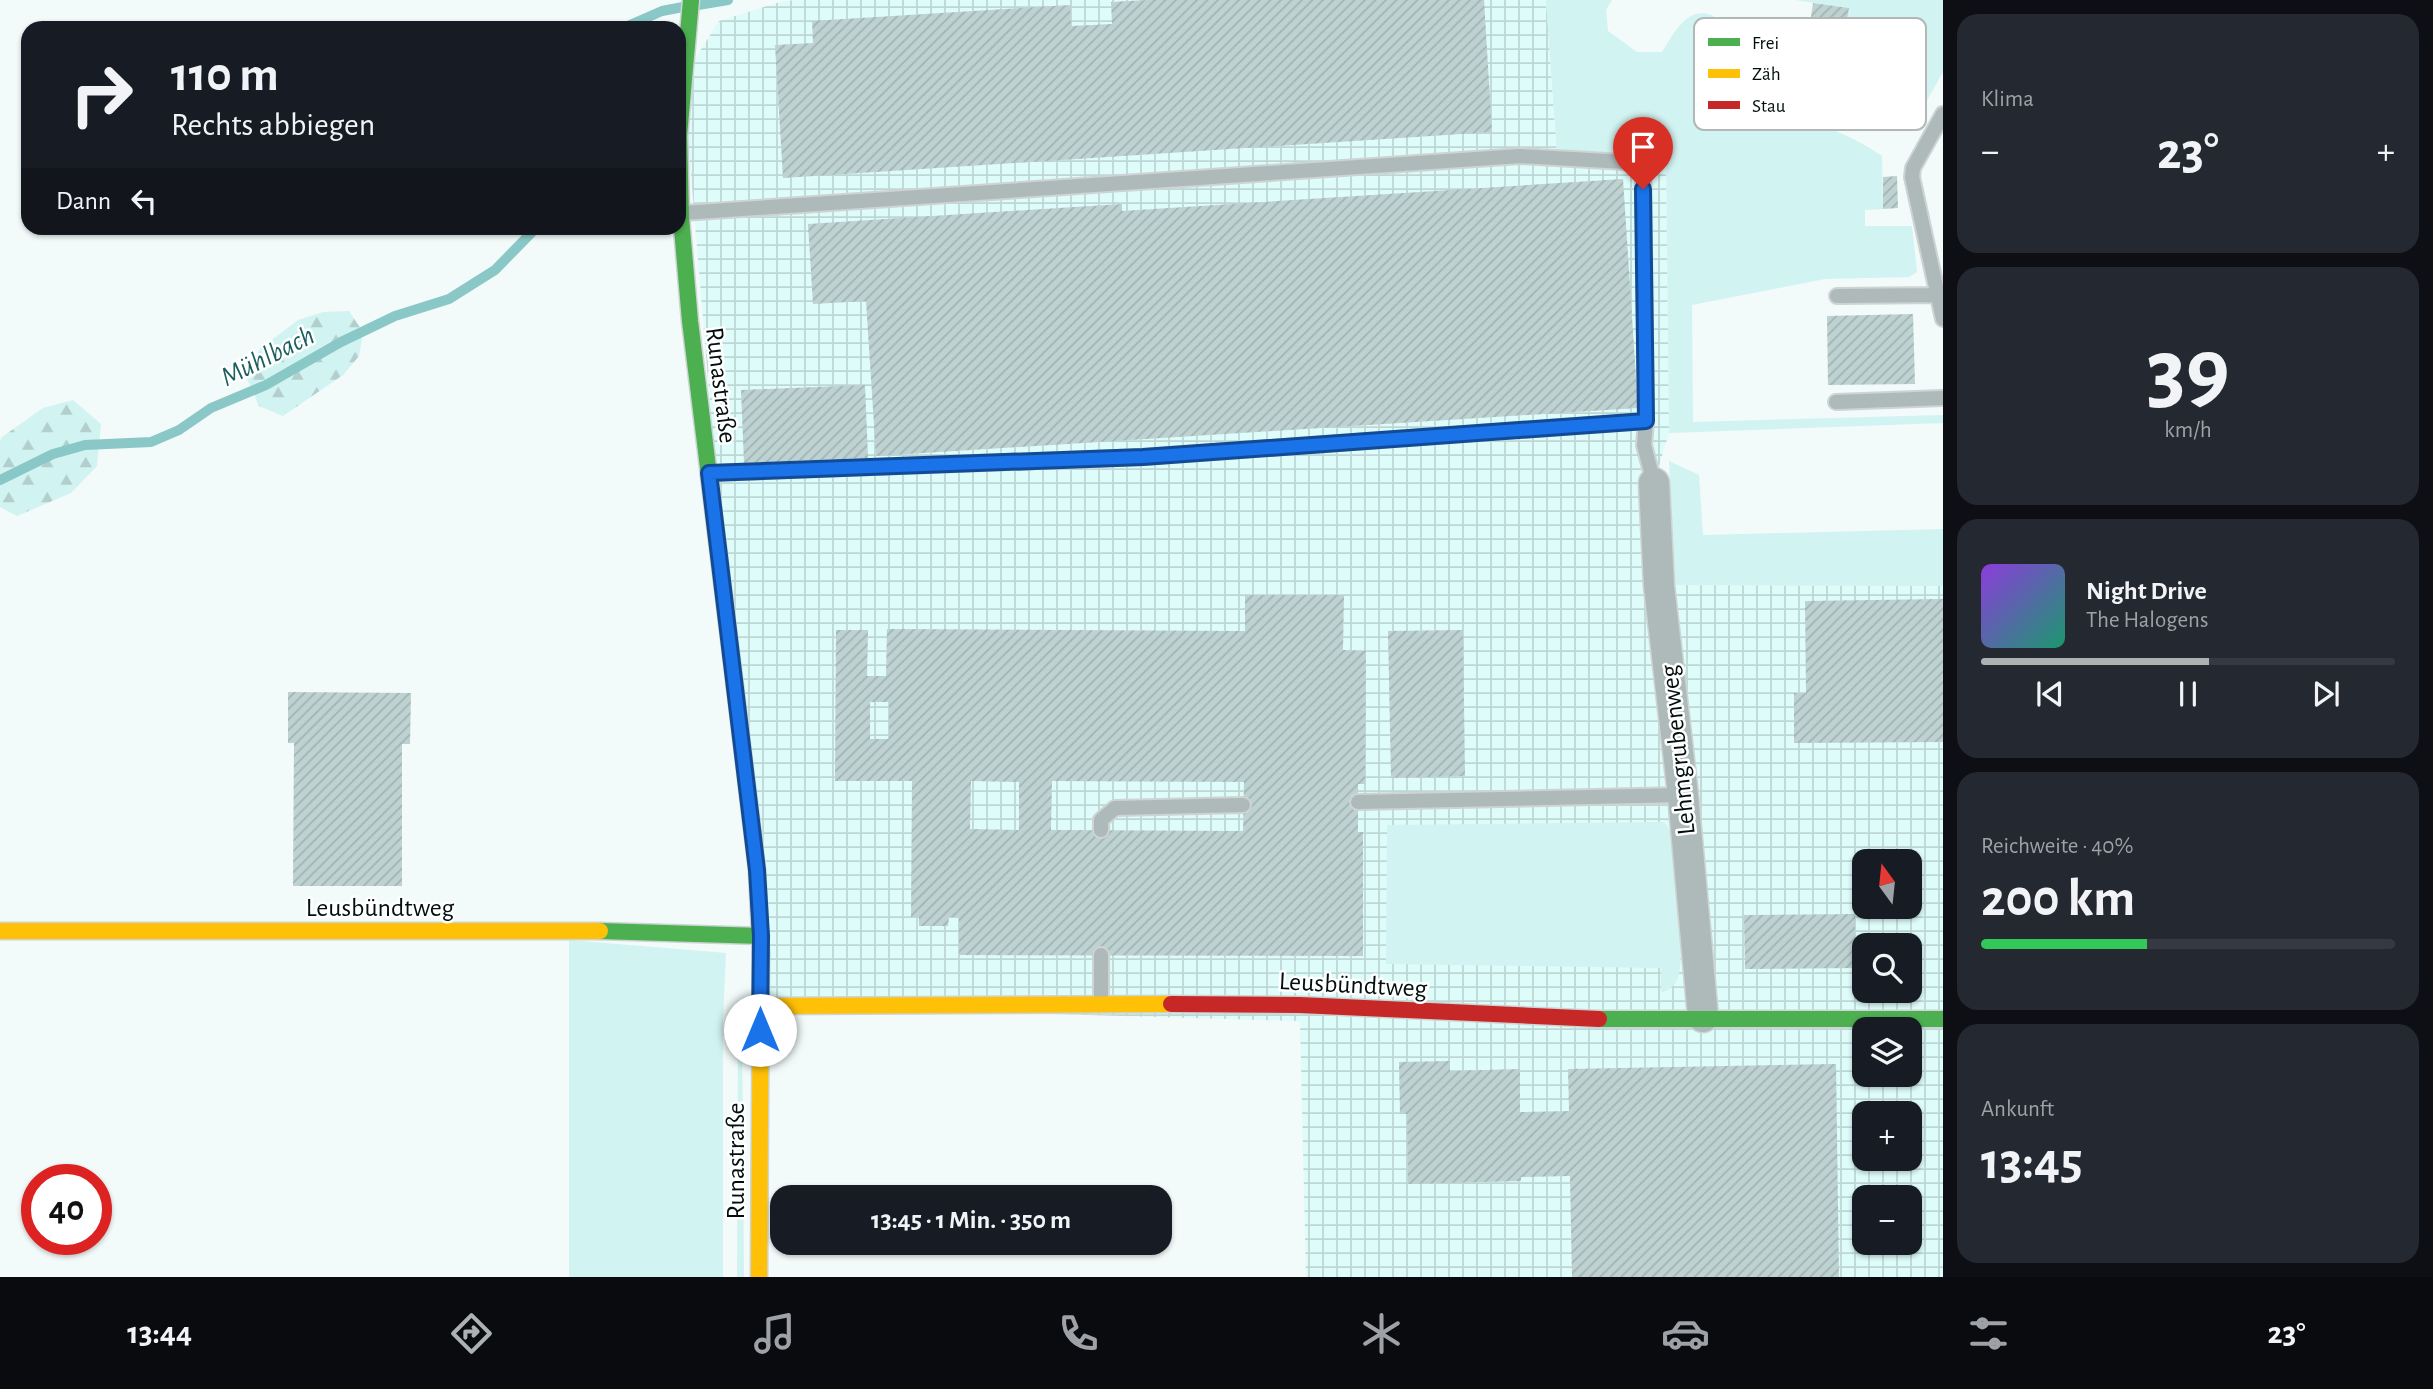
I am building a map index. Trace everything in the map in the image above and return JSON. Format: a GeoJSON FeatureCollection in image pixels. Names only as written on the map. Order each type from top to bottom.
{"type":"FeatureCollection","features":[{"type":"Feature","properties":{"kind":"street","name":"Runastraße"},"geometry":{"type":"LineString","coordinates":[[686,48],[690,8]]}},
{"type":"Feature","properties":{"kind":"street","name":"Runastraße"},"geometry":{"type":"LineString","coordinates":[[684,235],[690,321],[757,870],[761,936],[759,1277]]}},
{"type":"Feature","properties":{"kind":"street","name":"Lehmgrubenweg"},"geometry":{"type":"LineString","coordinates":[[1654,483],[1659,586],[1683,795],[1703,1017]]}},
{"type":"Feature","properties":{"kind":"street","name":"Leusbündtweg"},"geometry":{"type":"LineString","coordinates":[[0,931],[598,931],[761,936]]}},
{"type":"Feature","properties":{"kind":"street","name":"Leusbündtweg"},"geometry":{"type":"LineString","coordinates":[[760,1006],[1101,1003],[1300,1005],[1575,1019],[1943,1019]]}},
{"type":"Feature","properties":{"kind":"lane"},"geometry":{"type":"LineString","coordinates":[[1943,114],[1913,168],[1912,177],[1943,319]]}},
{"type":"Feature","properties":{"kind":"lane"},"geometry":{"type":"LineString","coordinates":[[686,213],[1520,156],[1643,163],[1644,445],[1654,483]]}},
{"type":"Feature","properties":{"kind":"lane"},"geometry":{"type":"LineString","coordinates":[[1838,296],[1938,295]]}},
{"type":"Feature","properties":{"kind":"lane"},"geometry":{"type":"LineString","coordinates":[[1836,402],[1943,398]]}},
{"type":"Feature","properties":{"kind":"lane"},"geometry":{"type":"LineString","coordinates":[[709,473],[1143,457],[1646,421]]}},
{"type":"Feature","properties":{"kind":"lane"},"geometry":{"type":"LineString","coordinates":[[1359,802],[1683,795]]}},
{"type":"Feature","properties":{"kind":"lane"},"geometry":{"type":"LineString","coordinates":[[1101,830],[1101,820],[1115,808],[1243,805]]}},
{"type":"Feature","properties":{"kind":"lane"},"geometry":{"type":"LineString","coordinates":[[1101,955],[1101,1003]]}},
{"type":"Feature","properties":{"kind":"shaded area"},"geometry":{"type":"Polygon","coordinates":[[[794,0],[1546,0],[1557,153],[1666,153],[1669,433],[1654,483],[1659,585],[1943,586],[1943,1277],[1306,1277],[1300,1021],[760,1006],[686,114],[686,73],[719,21],[794,0]]]}},
{"type":"Feature","properties":{"kind":"green space"},"geometry":{"type":"Polygon","coordinates":[[[1546,0],[1612,0],[1606,10],[1608,31],[1637,52],[1662,52],[1680,25],[1693,15],[1708,14],[1715,18],[1694,18],[1694,130],[1833,130],[1882,156],[1883,209],[1865,210],[1865,226],[1912,226],[1917,272],[1909,277],[1825,279],[1692,305],[1693,422],[1943,415],[1943,423],[1669,433],[1666,153],[1557,153],[1546,0]]]}},
{"type":"Feature","properties":{"kind":"green space"},"geometry":{"type":"Polygon","coordinates":[[[1795,0],[1943,0],[1943,72],[1926,102],[1926,18],[1847,18],[1849,8],[1795,0]]]}},
{"type":"Feature","properties":{"kind":"green space"},"geometry":{"type":"Polygon","coordinates":[[[349,311],[363,332],[359,356],[343,375],[283,416],[259,406],[246,376],[260,349],[298,320],[323,312],[349,311]]]}},
{"type":"Feature","properties":{"kind":"green space"},"geometry":{"type":"Polygon","coordinates":[[[73,400],[101,424],[97,466],[71,493],[17,516],[0,507],[2,437],[43,408],[73,400]]]}},
{"type":"Feature","properties":{"kind":"green space"},"geometry":{"type":"Polygon","coordinates":[[[1669,461],[1699,475],[1703,535],[1943,529],[1943,586],[1675,585],[1669,461]]]}},
{"type":"Feature","properties":{"kind":"green space"},"geometry":{"type":"Polygon","coordinates":[[[1664,822],[1673,834],[1681,932],[1680,969],[1677,980],[1666,991],[1661,993],[1661,968],[1386,964],[1387,825],[1664,822]]]}},
{"type":"Feature","properties":{"kind":"green space"},"geometry":{"type":"Polygon","coordinates":[[[569,940],[726,953],[723,1019],[723,1277],[569,1277],[569,940]]]}},
{"type":"Feature","properties":{"kind":"green space"},"geometry":{"type":"Polygon","coordinates":[[[742,1023],[744,1277],[737,1277],[738,1030],[739,1024],[742,1023]]]}},
{"type":"Feature","properties":{"kind":"building"},"geometry":{"type":"Polygon","coordinates":[[[1484,0],[1492,132],[783,178],[775,45],[813,43],[812,21],[1070,5],[1071,26],[1112,24],[1111,2],[1484,0]]]}},
{"type":"Feature","properties":{"kind":"building"},"geometry":{"type":"Polygon","coordinates":[[[1813,3],[1849,8],[1847,18],[1811,18],[1813,3]]]}},
{"type":"Feature","properties":{"kind":"building"},"geometry":{"type":"Polygon","coordinates":[[[1897,176],[1898,208],[1883,209],[1883,177],[1897,176]]]}},
{"type":"Feature","properties":{"kind":"building"},"geometry":{"type":"Polygon","coordinates":[[[1623,179],[1638,408],[876,456],[866,301],[813,304],[808,224],[1122,204],[1122,211],[1623,179]]]}},
{"type":"Feature","properties":{"kind":"building"},"geometry":{"type":"Polygon","coordinates":[[[1913,314],[1915,384],[1828,385],[1827,316],[1913,314]]]}},
{"type":"Feature","properties":{"kind":"building"},"geometry":{"type":"Polygon","coordinates":[[[865,385],[868,458],[744,463],[741,390],[865,385]]]}},
{"type":"Feature","properties":{"kind":"building"},"geometry":{"type":"Polygon","coordinates":[[[1245,595],[1344,595],[1343,650],[1366,651],[1365,784],[1358,784],[1358,832],[1363,832],[1363,956],[959,955],[959,917],[949,917],[948,926],[919,926],[919,917],[911,917],[912,781],[835,781],[836,630],[868,630],[867,676],[886,676],[887,629],[1245,631],[1245,595]],[[870,702],[870,739],[889,739],[889,702],[870,702]],[[971,781],[970,829],[1019,830],[1019,782],[971,781]],[[1052,781],[1051,830],[1243,831],[1244,782],[1052,781]]]}},
{"type":"Feature","properties":{"kind":"building"},"geometry":{"type":"Polygon","coordinates":[[[1943,599],[1943,742],[1794,743],[1794,693],[1806,693],[1805,601],[1943,599]]]}},
{"type":"Feature","properties":{"kind":"building"},"geometry":{"type":"Polygon","coordinates":[[[1463,630],[1465,776],[1391,778],[1388,631],[1463,630]]]}},
{"type":"Feature","properties":{"kind":"building"},"geometry":{"type":"Polygon","coordinates":[[[288,692],[411,693],[410,744],[402,744],[402,886],[293,886],[294,743],[288,743],[288,692]]]}},
{"type":"Feature","properties":{"kind":"building"},"geometry":{"type":"Polygon","coordinates":[[[1852,914],[1852,919],[1855,919],[1855,933],[1852,933],[1852,968],[1745,969],[1744,915],[1852,914]]]}},
{"type":"Feature","properties":{"kind":"building"},"geometry":{"type":"Polygon","coordinates":[[[1450,1061],[1450,1071],[1520,1069],[1520,1112],[1569,1111],[1568,1069],[1836,1064],[1839,1277],[1572,1277],[1570,1176],[1521,1177],[1521,1181],[1408,1184],[1407,1114],[1400,1114],[1399,1062],[1450,1061]]]}},
{"type":"Feature","properties":{"kind":"waterway","name":"Mühlbach"},"geometry":{"type":"LineString","coordinates":[[698,5],[728,0]]}},
{"type":"Feature","properties":{"kind":"waterway","name":"Mühlbach"},"geometry":{"type":"LineString","coordinates":[[639,21],[662,11],[683,7]]}},
{"type":"Feature","properties":{"kind":"waterway","name":"Mühlbach"},"geometry":{"type":"LineString","coordinates":[[0,480],[53,454],[85,445],[151,442],[179,430],[211,408],[266,385],[341,342],[395,316],[449,299],[495,270],[529,235]]}},
{"type":"Feature","properties":{"kind":"traffic: fast"},"geometry":{"type":"LineString","coordinates":[[686,57],[691,0]]}},
{"type":"Feature","properties":{"kind":"traffic: fast"},"geometry":{"type":"LineString","coordinates":[[683,235],[690,321],[735,687]]}},
{"type":"Feature","properties":{"kind":"traffic: fast"},"geometry":{"type":"LineString","coordinates":[[600,931],[761,936]]}},
{"type":"Feature","properties":{"kind":"traffic: fast"},"geometry":{"type":"LineString","coordinates":[[1599,1019],[1943,1019]]}},
{"type":"Feature","properties":{"kind":"traffic: slow"},"geometry":{"type":"LineString","coordinates":[[0,931],[600,931]]}},
{"type":"Feature","properties":{"kind":"traffic: slow"},"geometry":{"type":"LineString","coordinates":[[759,1277],[761,954]]}},
{"type":"Feature","properties":{"kind":"traffic: slow"},"geometry":{"type":"LineString","coordinates":[[760,1006],[1171,1004]]}},
{"type":"Feature","properties":{"kind":"traffic: jam"},"geometry":{"type":"LineString","coordinates":[[735,687],[757,870],[761,954]]}},
{"type":"Feature","properties":{"kind":"traffic: jam"},"geometry":{"type":"LineString","coordinates":[[1171,1004],[1300,1005],[1599,1019]]}},
{"type":"Feature","properties":{"kind":"route"},"geometry":{"type":"LineString","coordinates":[[760,1030],[761,936],[757,870],[709,473],[1143,457],[1646,421],[1643,189]]}}]}
